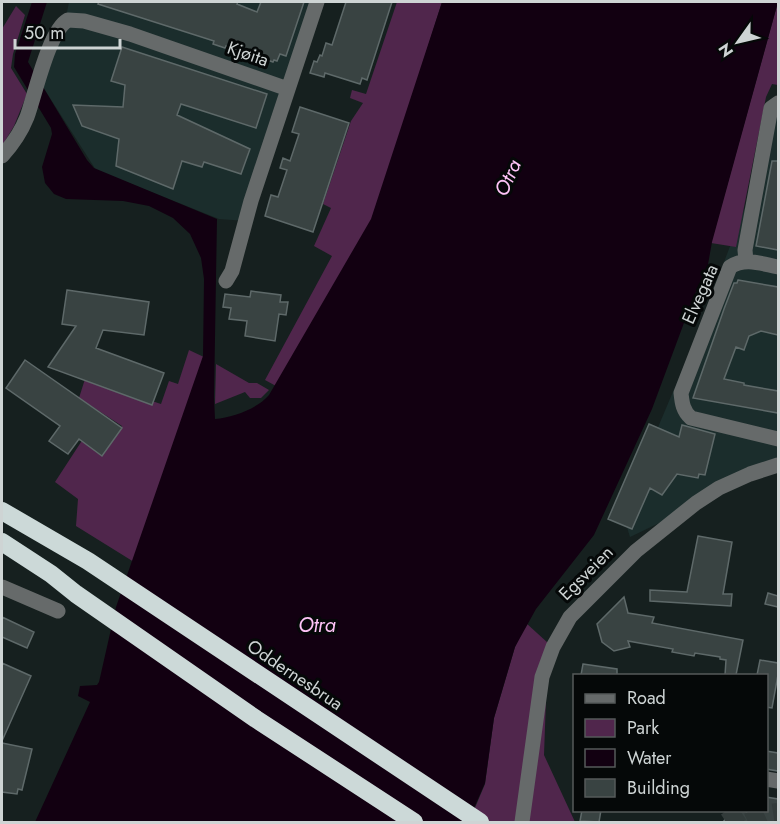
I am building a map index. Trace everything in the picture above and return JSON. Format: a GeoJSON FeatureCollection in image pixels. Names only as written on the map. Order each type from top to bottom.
{"type":"FeatureCollection","features":[{"type":"Feature","properties":{"kind":"highway"},"geometry":{"type":"LineString","coordinates":[[2,497],[53,531],[88,561]]}},
{"type":"Feature","properties":{"kind":"highway"},"geometry":{"type":"LineString","coordinates":[[2,511],[88,561]]}},
{"type":"Feature","properties":{"kind":"highway"},"geometry":{"type":"LineString","coordinates":[[2,542],[256,719],[414,822]]}},
{"type":"Feature","properties":{"kind":"highway"},"geometry":{"type":"LineString","coordinates":[[2,553],[48,582],[76,594]]}},
{"type":"Feature","properties":{"kind":"highway","name":"Oddernesbrua"},"geometry":{"type":"LineString","coordinates":[[88,561],[480,822]]}},
{"type":"Feature","properties":{"kind":"street"},"geometry":{"type":"LineString","coordinates":[[226,281],[232,271],[251,201],[317,2]]}},
{"type":"Feature","properties":{"kind":"street","name":"Kjøita"},"geometry":{"type":"LineString","coordinates":[[2,156],[16,139],[58,28],[63,22],[72,19],[130,34],[288,89]]}},
{"type":"Feature","properties":{"kind":"street","name":"Elvegata"},"geometry":{"type":"LineString","coordinates":[[778,103],[771,108],[745,250],[746,261],[738,262],[730,267],[681,393],[683,408],[691,418],[778,439]]}},
{"type":"Feature","properties":{"kind":"street"},"geometry":{"type":"LineString","coordinates":[[746,261],[778,267]]}},
{"type":"Feature","properties":{"kind":"street","name":"Egsveien"},"geometry":{"type":"LineString","coordinates":[[522,822],[542,677],[554,647],[570,617],[636,551],[696,503],[729,483],[778,465]]}},
{"type":"Feature","properties":{"kind":"street"},"geometry":{"type":"LineString","coordinates":[[2,587],[58,611]]}},
{"type":"Feature","properties":{"kind":"shaded area"},"geometry":{"type":"Polygon","coordinates":[[[69,2],[315,2],[246,221],[219,219],[96,170],[41,84],[66,17],[69,2]]]}},
{"type":"Feature","properties":{"kind":"shaded area"},"geometry":{"type":"Polygon","coordinates":[[[778,106],[778,466],[630,537],[620,505],[656,432],[688,356],[747,202],[778,106]]]}},
{"type":"Feature","properties":{"kind":"green space"},"geometry":{"type":"Polygon","coordinates":[[[397,2],[442,2],[374,218],[276,386],[265,380],[332,256],[314,246],[331,208],[323,204],[351,121],[363,103],[350,98],[352,90],[366,94],[397,2]]]}},
{"type":"Feature","properties":{"kind":"green space"},"geometry":{"type":"Polygon","coordinates":[[[778,2],[778,85],[772,84],[766,97],[736,247],[711,243],[778,2]]]}},
{"type":"Feature","properties":{"kind":"green space"},"geometry":{"type":"Polygon","coordinates":[[[16,6],[25,15],[11,68],[27,94],[14,126],[2,146],[2,29],[16,6]]]}},
{"type":"Feature","properties":{"kind":"green space"},"geometry":{"type":"Polygon","coordinates":[[[189,350],[206,358],[134,562],[76,526],[78,499],[55,482],[83,439],[104,453],[122,426],[79,398],[85,379],[161,404],[169,381],[178,384],[189,350]]]}},
{"type":"Feature","properties":{"kind":"green space"},"geometry":{"type":"Polygon","coordinates":[[[216,364],[249,383],[257,383],[269,390],[261,398],[250,398],[245,392],[215,404],[216,364]]]}},
{"type":"Feature","properties":{"kind":"green space"},"geometry":{"type":"Polygon","coordinates":[[[526,623],[548,643],[544,755],[575,822],[469,822],[485,784],[494,718],[515,647],[526,623]]]}},
{"type":"Feature","properties":{"kind":"water","name":"Otra"},"geometry":{"type":"Polygon","coordinates":[[[32,2],[47,2],[28,62],[87,160],[94,168],[217,219],[215,419],[244,412],[269,395],[371,219],[442,2],[778,2],[712,242],[707,270],[694,296],[652,409],[594,535],[536,609],[515,647],[494,718],[485,783],[468,822],[35,822],[90,702],[78,696],[80,686],[97,685],[99,682],[116,607],[203,356],[204,279],[201,258],[190,234],[173,218],[149,206],[123,201],[66,199],[54,194],[45,183],[42,167],[52,134],[51,128],[14,67],[15,54],[32,2]]]}},
{"type":"Feature","properties":{"kind":"building"},"geometry":{"type":"Polygon","coordinates":[[[99,2],[238,2],[237,4],[257,12],[261,2],[304,2],[286,56],[280,54],[277,61],[273,62],[226,46],[225,48],[213,44],[214,41],[98,4],[99,2]]]}},
{"type":"Feature","properties":{"kind":"building"},"geometry":{"type":"Polygon","coordinates":[[[346,2],[392,2],[367,80],[362,78],[360,84],[325,73],[324,77],[310,73],[314,61],[317,62],[320,55],[322,56],[326,43],[332,45],[346,2]]]}},
{"type":"Feature","properties":{"kind":"building"},"geometry":{"type":"Polygon","coordinates":[[[122,47],[267,94],[256,128],[181,104],[177,115],[250,149],[241,174],[204,162],[202,167],[182,161],[173,189],[116,166],[119,139],[82,126],[73,105],[123,107],[125,85],[111,81],[122,47]]]}},
{"type":"Feature","properties":{"kind":"building"},"geometry":{"type":"Polygon","coordinates":[[[300,107],[349,123],[313,232],[265,216],[271,195],[278,197],[287,170],[280,168],[283,158],[290,161],[299,134],[292,132],[300,107]]]}},
{"type":"Feature","properties":{"kind":"building"},"geometry":{"type":"Polygon","coordinates":[[[772,161],[778,161],[778,250],[756,246],[772,161]]]}},
{"type":"Feature","properties":{"kind":"building"},"geometry":{"type":"Polygon","coordinates":[[[738,280],[778,287],[778,335],[761,331],[749,336],[744,350],[736,347],[724,379],[778,391],[778,413],[693,398],[724,309],[734,283],[738,280]]]}},
{"type":"Feature","properties":{"kind":"building"},"geometry":{"type":"Polygon","coordinates":[[[67,290],[149,302],[144,335],[103,330],[96,348],[164,373],[152,405],[48,367],[76,326],[62,324],[67,290]]]}},
{"type":"Feature","properties":{"kind":"building"},"geometry":{"type":"Polygon","coordinates":[[[251,291],[281,295],[280,302],[288,302],[286,315],[279,314],[275,341],[245,336],[247,321],[229,319],[231,308],[223,307],[225,294],[250,297],[251,291]]]}},
{"type":"Feature","properties":{"kind":"building"},"geometry":{"type":"Polygon","coordinates":[[[25,360],[122,428],[102,456],[79,439],[68,454],[49,441],[60,426],[6,388],[25,360]]]}},
{"type":"Feature","properties":{"kind":"building"},"geometry":{"type":"Polygon","coordinates":[[[649,424],[679,437],[682,425],[715,434],[705,475],[699,474],[698,478],[677,474],[662,495],[650,488],[632,529],[608,519],[649,424]]]}},
{"type":"Feature","properties":{"kind":"building"},"geometry":{"type":"Polygon","coordinates":[[[698,536],[732,542],[723,594],[732,594],[731,606],[650,601],[650,590],[687,592],[698,536]]]}},
{"type":"Feature","properties":{"kind":"building"},"geometry":{"type":"Polygon","coordinates":[[[768,593],[778,596],[778,607],[765,604],[768,593]]]}},
{"type":"Feature","properties":{"kind":"building"},"geometry":{"type":"Polygon","coordinates":[[[624,597],[628,613],[654,617],[652,623],[743,640],[736,674],[725,674],[726,660],[720,657],[695,653],[694,656],[672,652],[673,649],[628,641],[630,647],[614,651],[602,642],[597,624],[624,597]]]}},
{"type":"Feature","properties":{"kind":"building"},"geometry":{"type":"Polygon","coordinates":[[[2,617],[34,632],[27,648],[2,637],[2,617]]]}},
{"type":"Feature","properties":{"kind":"building"},"geometry":{"type":"Polygon","coordinates":[[[760,660],[778,663],[772,708],[768,707],[768,674],[757,674],[760,660]]]}},
{"type":"Feature","properties":{"kind":"building"},"geometry":{"type":"Polygon","coordinates":[[[2,663],[31,676],[2,741],[2,663]]]}},
{"type":"Feature","properties":{"kind":"building"},"geometry":{"type":"Polygon","coordinates":[[[583,664],[617,669],[617,674],[581,674],[583,664]]]}},
{"type":"Feature","properties":{"kind":"building"},"geometry":{"type":"Polygon","coordinates":[[[2,743],[32,749],[22,790],[18,789],[17,794],[2,792],[2,743]]]}},
{"type":"Feature","properties":{"kind":"building"},"geometry":{"type":"Polygon","coordinates":[[[768,751],[778,753],[778,771],[768,769],[768,751]]]}},
{"type":"Feature","properties":{"kind":"building"},"geometry":{"type":"Polygon","coordinates":[[[768,797],[778,799],[778,822],[723,822],[731,812],[746,812],[756,820],[758,812],[768,812],[768,797]]]}},
{"type":"Feature","properties":{"kind":"building"},"geometry":{"type":"Polygon","coordinates":[[[582,812],[601,812],[599,822],[580,821],[582,812]]]}},
{"type":"Feature","properties":{"kind":"tunnel"},"geometry":{"type":"LineString","coordinates":[[726,822],[741,812]]}},
{"type":"Feature","properties":{"kind":"tunnel"},"geometry":{"type":"LineString","coordinates":[[748,822],[765,814],[778,812]]}}]}
